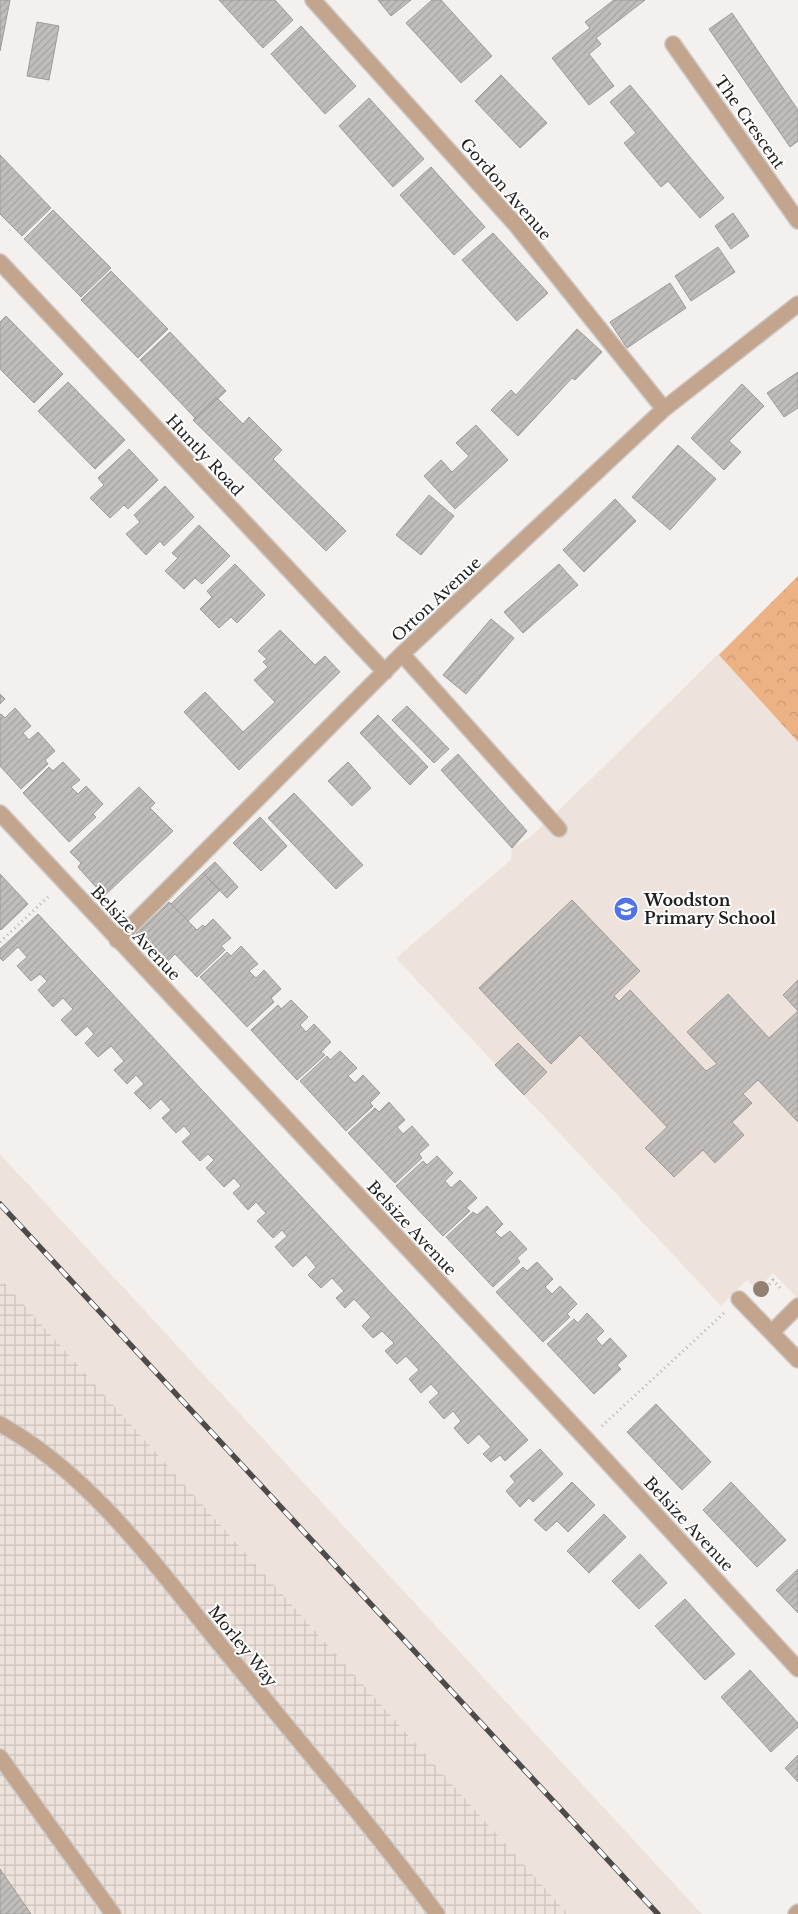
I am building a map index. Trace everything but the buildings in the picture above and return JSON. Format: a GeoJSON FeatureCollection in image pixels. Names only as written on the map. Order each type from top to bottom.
{"type":"FeatureCollection","features":[{"type":"Feature","properties":{"kind":"street","name":"Gordon Avenue"},"geometry":{"type":"LineString","coordinates":[[313,0],[516,225],[664,409]]}},
{"type":"Feature","properties":{"kind":"street","name":"The Crescent"},"geometry":{"type":"LineString","coordinates":[[673,44],[798,221]]}},
{"type":"Feature","properties":{"kind":"street","name":"Huntly Road"},"geometry":{"type":"LineString","coordinates":[[0,262],[385,672]]}},
{"type":"Feature","properties":{"kind":"street","name":"Orton Avenue"},"geometry":{"type":"LineString","coordinates":[[117,940],[402,654],[664,409],[798,304]]}},
{"type":"Feature","properties":{"kind":"street"},"geometry":{"type":"LineString","coordinates":[[402,654],[559,829]]}},
{"type":"Feature","properties":{"kind":"street","name":"Belsize Avenue"},"geometry":{"type":"LineString","coordinates":[[0,813],[587,1440],[798,1669]]}},
{"type":"Feature","properties":{"kind":"street"},"geometry":{"type":"LineString","coordinates":[[739,1299],[798,1360]]}},
{"type":"Feature","properties":{"kind":"street"},"geometry":{"type":"LineString","coordinates":[[772,1332],[798,1306]]}},
{"type":"Feature","properties":{"kind":"street","name":"Morley Way"},"geometry":{"type":"LineString","coordinates":[[0,1424],[27,1439],[70,1475],[119,1522],[349,1803],[436,1913]]}},
{"type":"Feature","properties":{"kind":"street"},"geometry":{"type":"LineString","coordinates":[[0,1757],[113,1914]]}},
{"type":"Feature","properties":{"kind":"path"},"geometry":{"type":"LineString","coordinates":[[0,942],[65,882]]}},
{"type":"Feature","properties":{"kind":"path"},"geometry":{"type":"LineString","coordinates":[[587,1440],[750,1288],[758,1296],[773,1280]]}},
{"type":"Feature","properties":{"kind":"shaded area","name":"Woodston Primary School"},"geometry":{"type":"Polygon","coordinates":[[[798,576],[798,1299],[773,1273],[757,1290],[747,1280],[721,1306],[396,958],[511,860],[512,848],[530,837],[550,819],[798,576]]]}},
{"type":"Feature","properties":{"kind":"shaded area"},"geometry":{"type":"Polygon","coordinates":[[[0,1154],[702,1914],[568,1914],[0,1278],[0,1154]]]}},
{"type":"Feature","properties":{"kind":"shaded area"},"geometry":{"type":"Polygon","coordinates":[[[0,1278],[568,1914],[0,1914],[0,1278]]]}},
{"type":"Feature","properties":{"kind":"green space"},"geometry":{"type":"Polygon","coordinates":[[[798,576],[798,742],[719,655],[798,576]]]}},
{"type":"Feature","properties":{"kind":"railway"},"geometry":{"type":"LineString","coordinates":[[0,1204],[658,1914]]}},
{"type":"Feature","properties":{"kind":"place","name":"Woodston Primary School"},"geometry":{"type":"Point","coordinates":[626,909]}}]}
